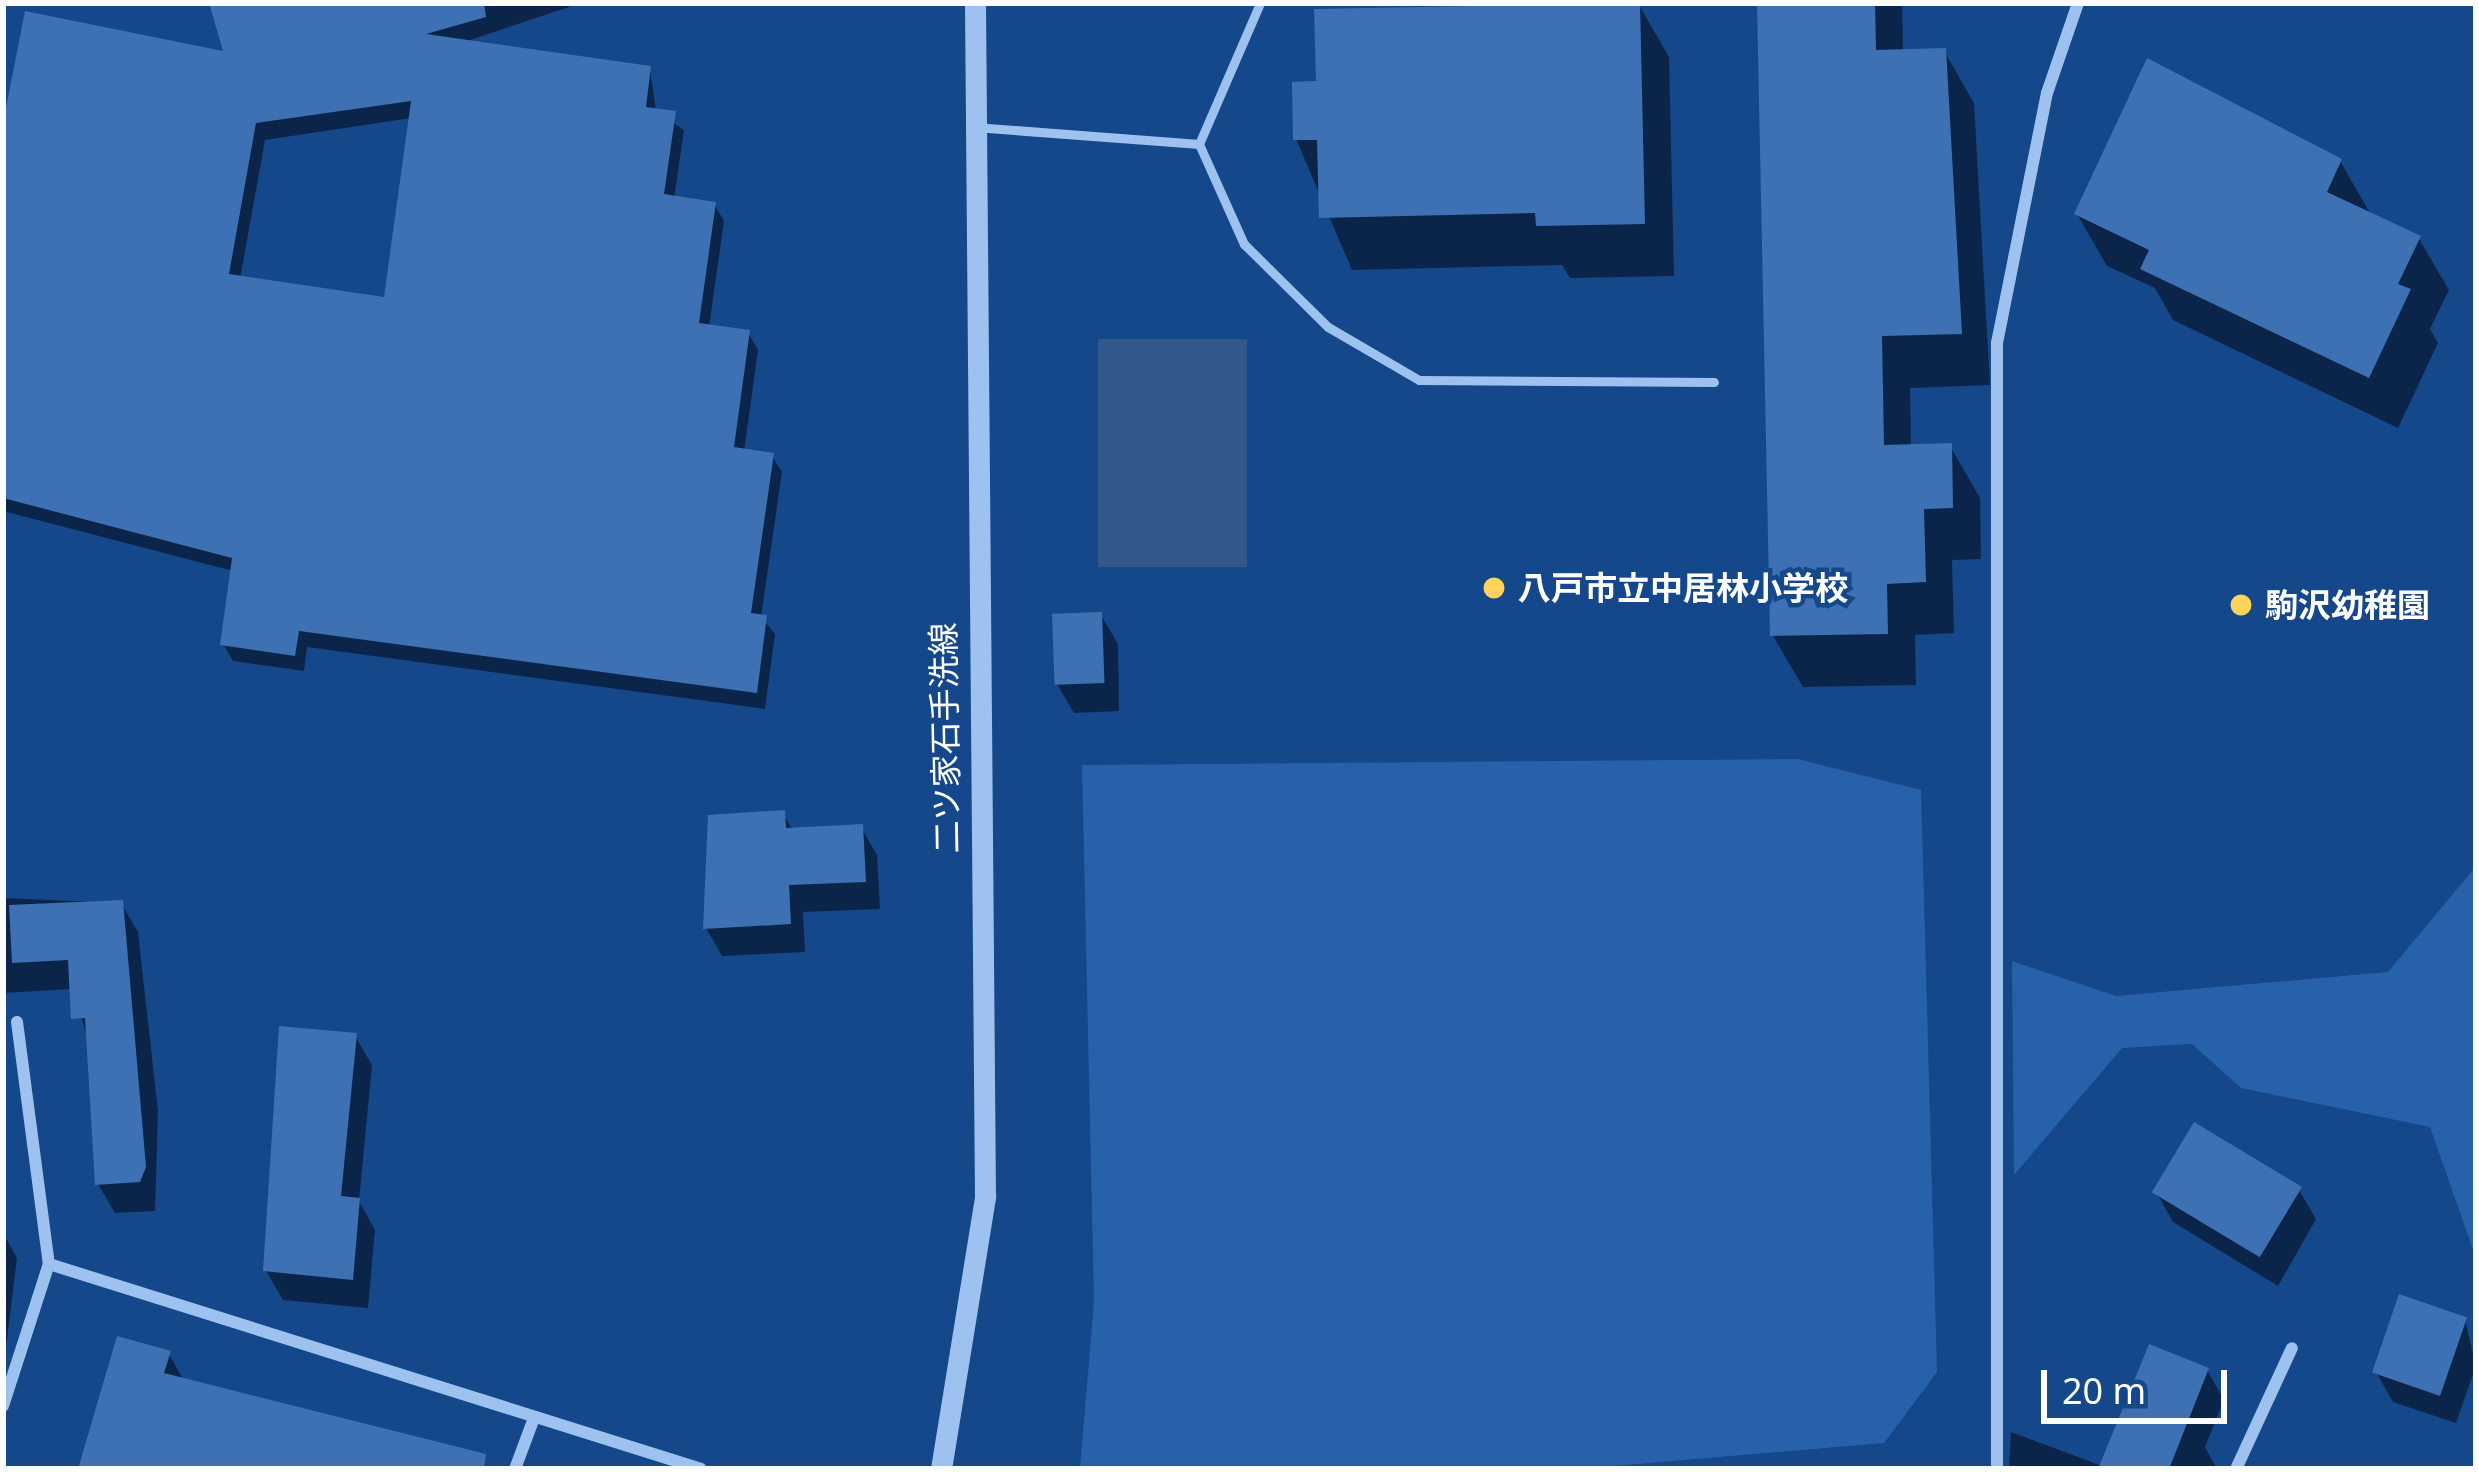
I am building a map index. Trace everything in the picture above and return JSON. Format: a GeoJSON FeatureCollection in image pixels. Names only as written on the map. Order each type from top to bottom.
{"type":"FeatureCollection","features":[{"type":"Feature","properties":{"kind":"street","name":"二ツ家石手洗線"},"geometry":{"type":"LineString","coordinates":[[941,1469],[985,1196],[969,127],[975,3]]}},
{"type":"Feature","properties":{"kind":"street"},"geometry":{"type":"LineString","coordinates":[[1997,1469],[1997,343],[2047,93],[2078,3]]}},
{"type":"Feature","properties":{"kind":"street"},"geometry":{"type":"LineString","coordinates":[[3,1406],[50,1264],[17,1022]]}},
{"type":"Feature","properties":{"kind":"street"},"geometry":{"type":"LineString","coordinates":[[50,1264],[701,1469]]}},
{"type":"Feature","properties":{"kind":"street"},"geometry":{"type":"LineString","coordinates":[[2236,1469],[2292,1348]]}},
{"type":"Feature","properties":{"kind":"street"},"geometry":{"type":"LineString","coordinates":[[515,1469],[534,1418]]}},
{"type":"Feature","properties":{"kind":"lane"},"geometry":{"type":"LineString","coordinates":[[1260,3],[1199,143],[1244,244],[1328,327],[1419,380],[1714,382]]}},
{"type":"Feature","properties":{"kind":"lane"},"geometry":{"type":"LineString","coordinates":[[969,127],[1199,143]]}},
{"type":"Feature","properties":{"kind":"shaded area"},"geometry":{"type":"Polygon","coordinates":[[[1098,339],[1247,339],[1247,567],[1098,567],[1098,339]]]}},
{"type":"Feature","properties":{"kind":"shaded area"},"geometry":{"type":"Polygon","coordinates":[[[1797,759],[1921,790],[1937,1372],[1884,1443],[1591,1468],[1080,1469],[1094,1302],[1082,765],[1797,759]]]}},
{"type":"Feature","properties":{"kind":"shaded area"},"geometry":{"type":"Polygon","coordinates":[[[2476,866],[2476,1258],[2430,1127],[2241,1088],[2192,1044],[2122,1048],[2014,1175],[2012,961],[2116,996],[2388,972],[2476,866]]]}},
{"type":"Feature","properties":{"kind":"building"},"geometry":{"type":"Polygon","coordinates":[[[209,3],[484,3],[486,17],[426,34],[651,66],[646,107],[676,111],[664,194],[716,202],[699,323],[750,330],[734,447],[774,453],[751,613],[767,615],[757,693],[299,631],[295,656],[220,645],[232,558],[3,498],[3,123],[25,11],[223,51],[209,3]],[[411,101],[256,123],[229,274],[384,297],[411,101]]]}},
{"type":"Feature","properties":{"kind":"building"},"geometry":{"type":"Polygon","coordinates":[[[1640,3],[1645,224],[1536,226],[1535,213],[1319,218],[1317,140],[1293,140],[1292,82],[1316,81],[1314,9],[1640,3]]]}},
{"type":"Feature","properties":{"kind":"building"},"geometry":{"type":"Polygon","coordinates":[[[1757,3],[1875,3],[1876,50],[1946,48],[1962,334],[1882,336],[1884,445],[1952,443],[1953,508],[1924,509],[1926,582],[1887,584],[1888,634],[1770,636],[1757,3]]]}},
{"type":"Feature","properties":{"kind":"building"},"geometry":{"type":"Polygon","coordinates":[[[2147,58],[2342,159],[2327,192],[2421,236],[2398,284],[2411,289],[2369,378],[2140,269],[2149,250],[2074,214],[2147,58]]]}},
{"type":"Feature","properties":{"kind":"building"},"geometry":{"type":"Polygon","coordinates":[[[1102,612],[1104,683],[1055,685],[1052,614],[1102,612]]]}},
{"type":"Feature","properties":{"kind":"building"},"geometry":{"type":"Polygon","coordinates":[[[785,810],[786,828],[863,824],[866,882],[789,885],[791,924],[703,929],[708,815],[785,810]]]}},
{"type":"Feature","properties":{"kind":"building"},"geometry":{"type":"Polygon","coordinates":[[[123,900],[146,1167],[140,1182],[95,1185],[85,1018],[71,1019],[68,960],[12,963],[9,905],[123,900]]]}},
{"type":"Feature","properties":{"kind":"building"},"geometry":{"type":"Polygon","coordinates":[[[279,1026],[357,1033],[341,1196],[360,1198],[353,1280],[263,1271],[279,1026]]]}},
{"type":"Feature","properties":{"kind":"building"},"geometry":{"type":"Polygon","coordinates":[[[2194,1122],[2302,1187],[2260,1257],[2152,1192],[2194,1122]]]}},
{"type":"Feature","properties":{"kind":"building"},"geometry":{"type":"Polygon","coordinates":[[[2399,1294],[2467,1317],[2440,1396],[2372,1372],[2399,1294]]]}},
{"type":"Feature","properties":{"kind":"building"},"geometry":{"type":"Polygon","coordinates":[[[117,1336],[171,1351],[164,1373],[486,1454],[484,1469],[78,1469],[117,1336]]]}},
{"type":"Feature","properties":{"kind":"building"},"geometry":{"type":"Polygon","coordinates":[[[2149,1344],[2209,1368],[2169,1469],[2098,1469],[2149,1344]]]}},
{"type":"Feature","properties":{"kind":"place","name":"八戸市立中居林小学校"},"geometry":{"type":"Point","coordinates":[1494,588]}},
{"type":"Feature","properties":{"kind":"place","name":"駒沢幼稚園"},"geometry":{"type":"Point","coordinates":[2241,605]}}]}
